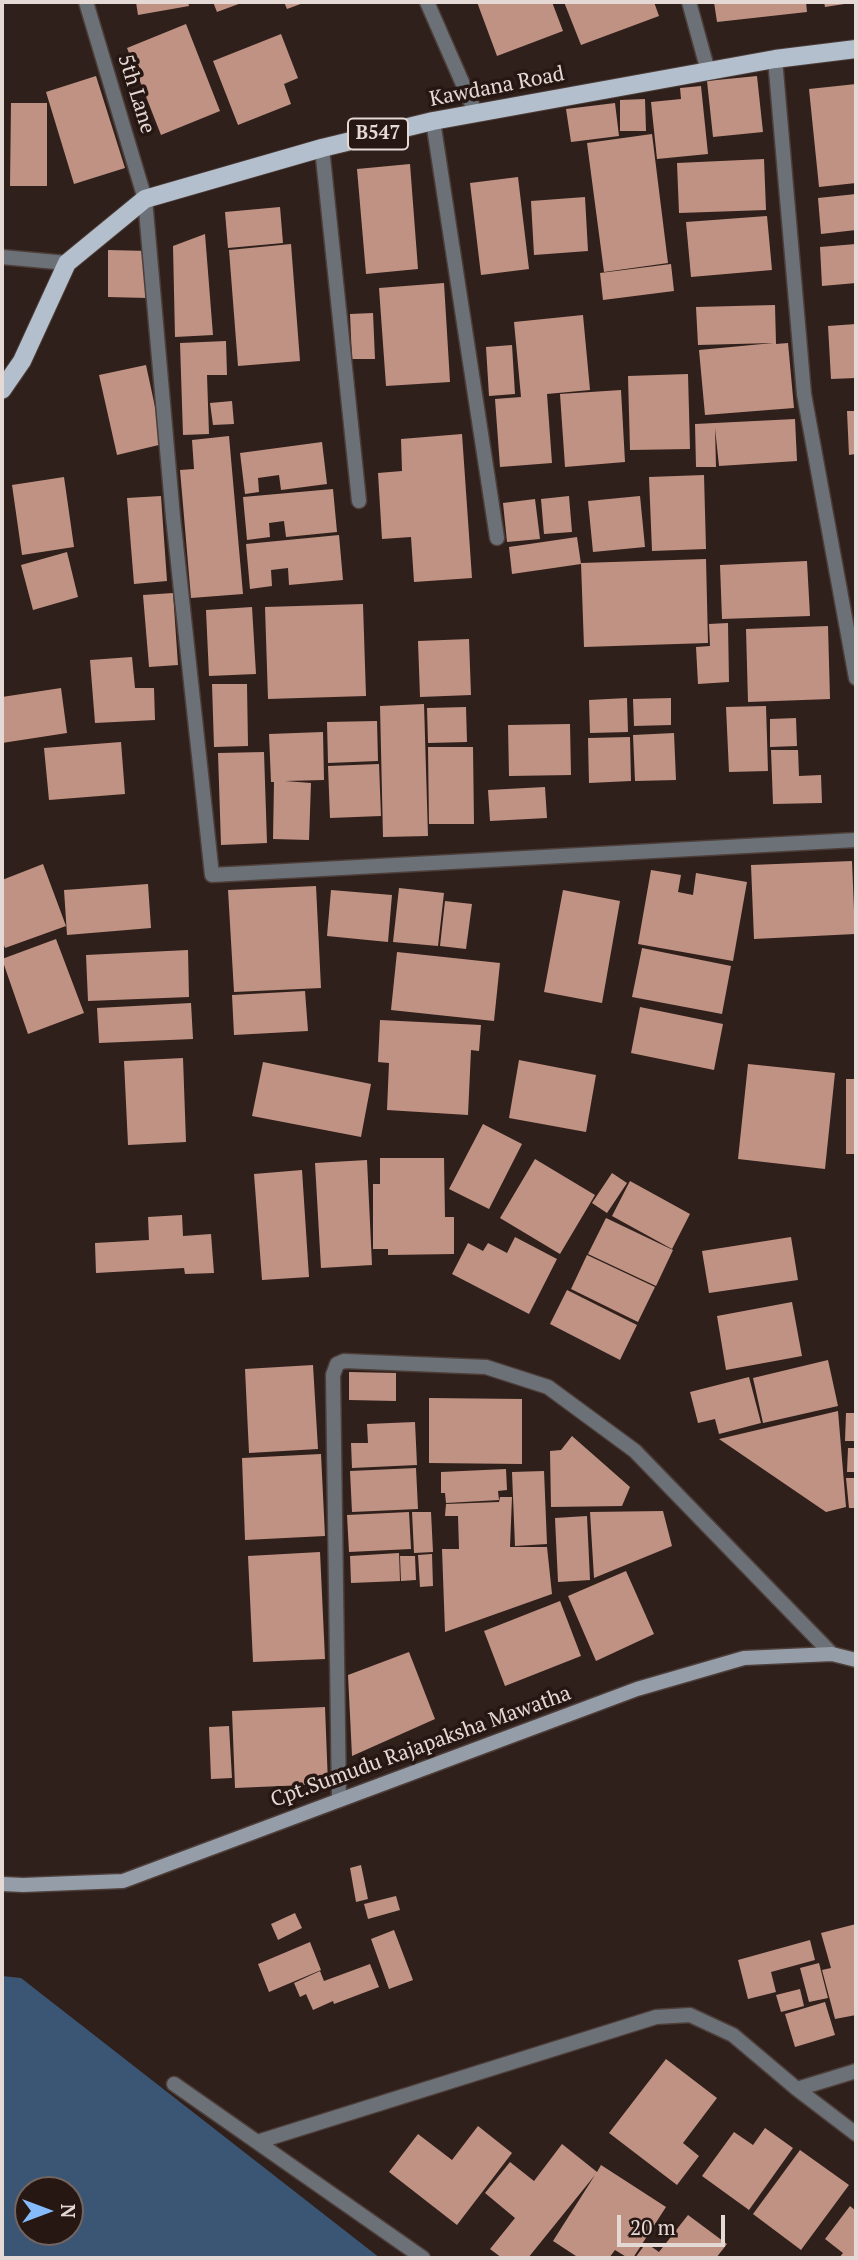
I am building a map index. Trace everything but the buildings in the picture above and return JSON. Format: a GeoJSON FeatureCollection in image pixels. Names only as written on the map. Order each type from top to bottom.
{"type":"FeatureCollection","features":[{"type":"Feature","properties":{"kind":"main road","name":"Kawdana Road"},"geometry":{"type":"LineString","coordinates":[[2,390],[22,361],[67,263],[145,199],[323,148],[433,121],[775,59],[856,49]]}},
{"type":"Feature","properties":{"kind":"main road","name":"Cpt.Sumudu Rajapaksha Mawatha"},"geometry":{"type":"LineString","coordinates":[[2,1884],[123,1881],[637,1689],[744,1658],[832,1654],[856,1660]]}},
{"type":"Feature","properties":{"kind":"street","name":"5th Lane"},"geometry":{"type":"LineString","coordinates":[[86,2],[145,199],[173,517],[212,875],[856,840]]}},
{"type":"Feature","properties":{"kind":"street"},"geometry":{"type":"LineString","coordinates":[[427,2],[476,114]]}},
{"type":"Feature","properties":{"kind":"street"},"geometry":{"type":"LineString","coordinates":[[689,2],[708,71]]}},
{"type":"Feature","properties":{"kind":"street"},"geometry":{"type":"LineString","coordinates":[[775,59],[804,394],[856,678]]}},
{"type":"Feature","properties":{"kind":"street"},"geometry":{"type":"LineString","coordinates":[[433,121],[497,538]]}},
{"type":"Feature","properties":{"kind":"street"},"geometry":{"type":"LineString","coordinates":[[323,148],[359,501]]}},
{"type":"Feature","properties":{"kind":"street"},"geometry":{"type":"LineString","coordinates":[[2,257],[67,263]]}},
{"type":"Feature","properties":{"kind":"street"},"geometry":{"type":"LineString","coordinates":[[339,1800],[333,1374],[337,1364],[344,1362],[486,1367],[548,1387],[635,1451],[832,1654]]}},
{"type":"Feature","properties":{"kind":"street"},"geometry":{"type":"LineString","coordinates":[[257,2143],[656,2017],[690,2015],[733,2035],[856,2134]]}},
{"type":"Feature","properties":{"kind":"street"},"geometry":{"type":"LineString","coordinates":[[797,2089],[856,2071]]}},
{"type":"Feature","properties":{"kind":"street"},"geometry":{"type":"LineString","coordinates":[[174,2084],[423,2258]]}},
{"type":"Feature","properties":{"kind":"water"},"geometry":{"type":"Polygon","coordinates":[[[2,1976],[21,1978],[380,2258],[2,2258],[2,1976]]]}}]}
